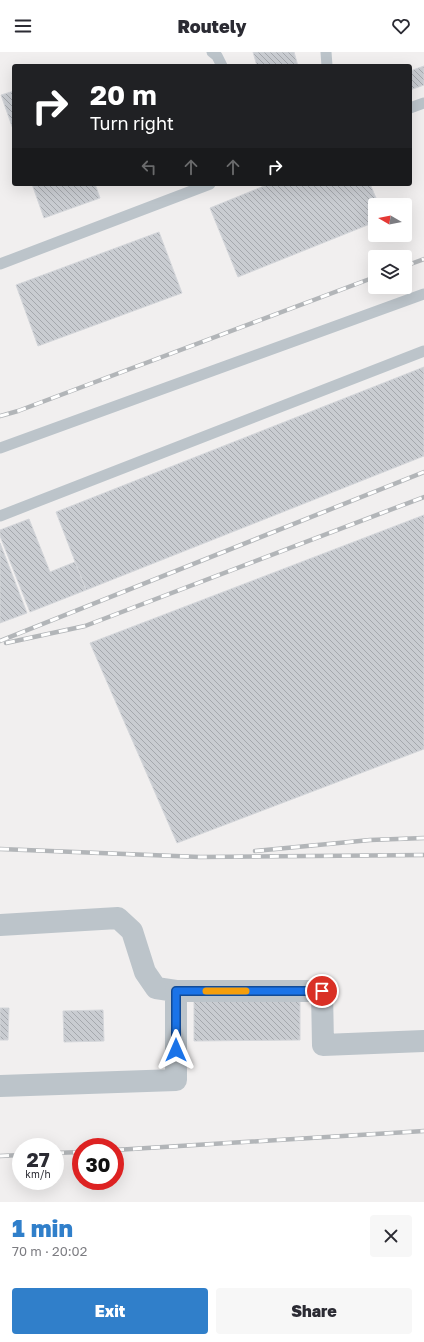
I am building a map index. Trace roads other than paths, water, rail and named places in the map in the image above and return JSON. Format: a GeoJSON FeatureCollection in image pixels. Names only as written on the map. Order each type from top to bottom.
{"type":"FeatureCollection","features":[{"type":"Feature","properties":{"kind":"street"},"geometry":{"type":"LineString","coordinates":[[0,924],[118,918],[132,931],[145,972],[156,988],[176,991],[322,991],[324,1045],[424,1041]]}},
{"type":"Feature","properties":{"kind":"street"},"geometry":{"type":"LineString","coordinates":[[0,1086],[176,1080],[176,991]]}},
{"type":"Feature","properties":{"kind":"lane"},"geometry":{"type":"LineString","coordinates":[[212,52],[217,56],[221,64]]}},
{"type":"Feature","properties":{"kind":"lane"},"geometry":{"type":"LineString","coordinates":[[326,52],[327,64]]}},
{"type":"Feature","properties":{"kind":"lane"},"geometry":{"type":"LineString","coordinates":[[412,107],[424,103]]}},
{"type":"Feature","properties":{"kind":"lane"},"geometry":{"type":"LineString","coordinates":[[0,264],[205,186]]}},
{"type":"Feature","properties":{"kind":"lane"},"geometry":{"type":"LineString","coordinates":[[0,448],[424,294]]}},
{"type":"Feature","properties":{"kind":"lane"},"geometry":{"type":"LineString","coordinates":[[0,516],[424,352]]}},
{"type":"Feature","properties":{"kind":"railway"},"geometry":{"type":"LineString","coordinates":[[412,263],[424,259]]}},
{"type":"Feature","properties":{"kind":"railway"},"geometry":{"type":"LineString","coordinates":[[0,416],[18,411],[368,280]]}},
{"type":"Feature","properties":{"kind":"railway"},"geometry":{"type":"LineString","coordinates":[[0,641],[424,472]]}},
{"type":"Feature","properties":{"kind":"railway"},"geometry":{"type":"LineString","coordinates":[[6,643],[85,626],[424,497]]}},
{"type":"Feature","properties":{"kind":"railway"},"geometry":{"type":"LineString","coordinates":[[255,851],[370,840],[424,838]]}},
{"type":"Feature","properties":{"kind":"railway"},"geometry":{"type":"LineString","coordinates":[[0,849],[200,857],[424,855]]}},
{"type":"Feature","properties":{"kind":"railway"},"geometry":{"type":"LineString","coordinates":[[124,1149],[424,1131]]}},
{"type":"Feature","properties":{"kind":"railway"},"geometry":{"type":"LineString","coordinates":[[64,1153],[72,1152]]}},
{"type":"Feature","properties":{"kind":"railway"},"geometry":{"type":"LineString","coordinates":[[0,1156],[12,1155]]}}]}
